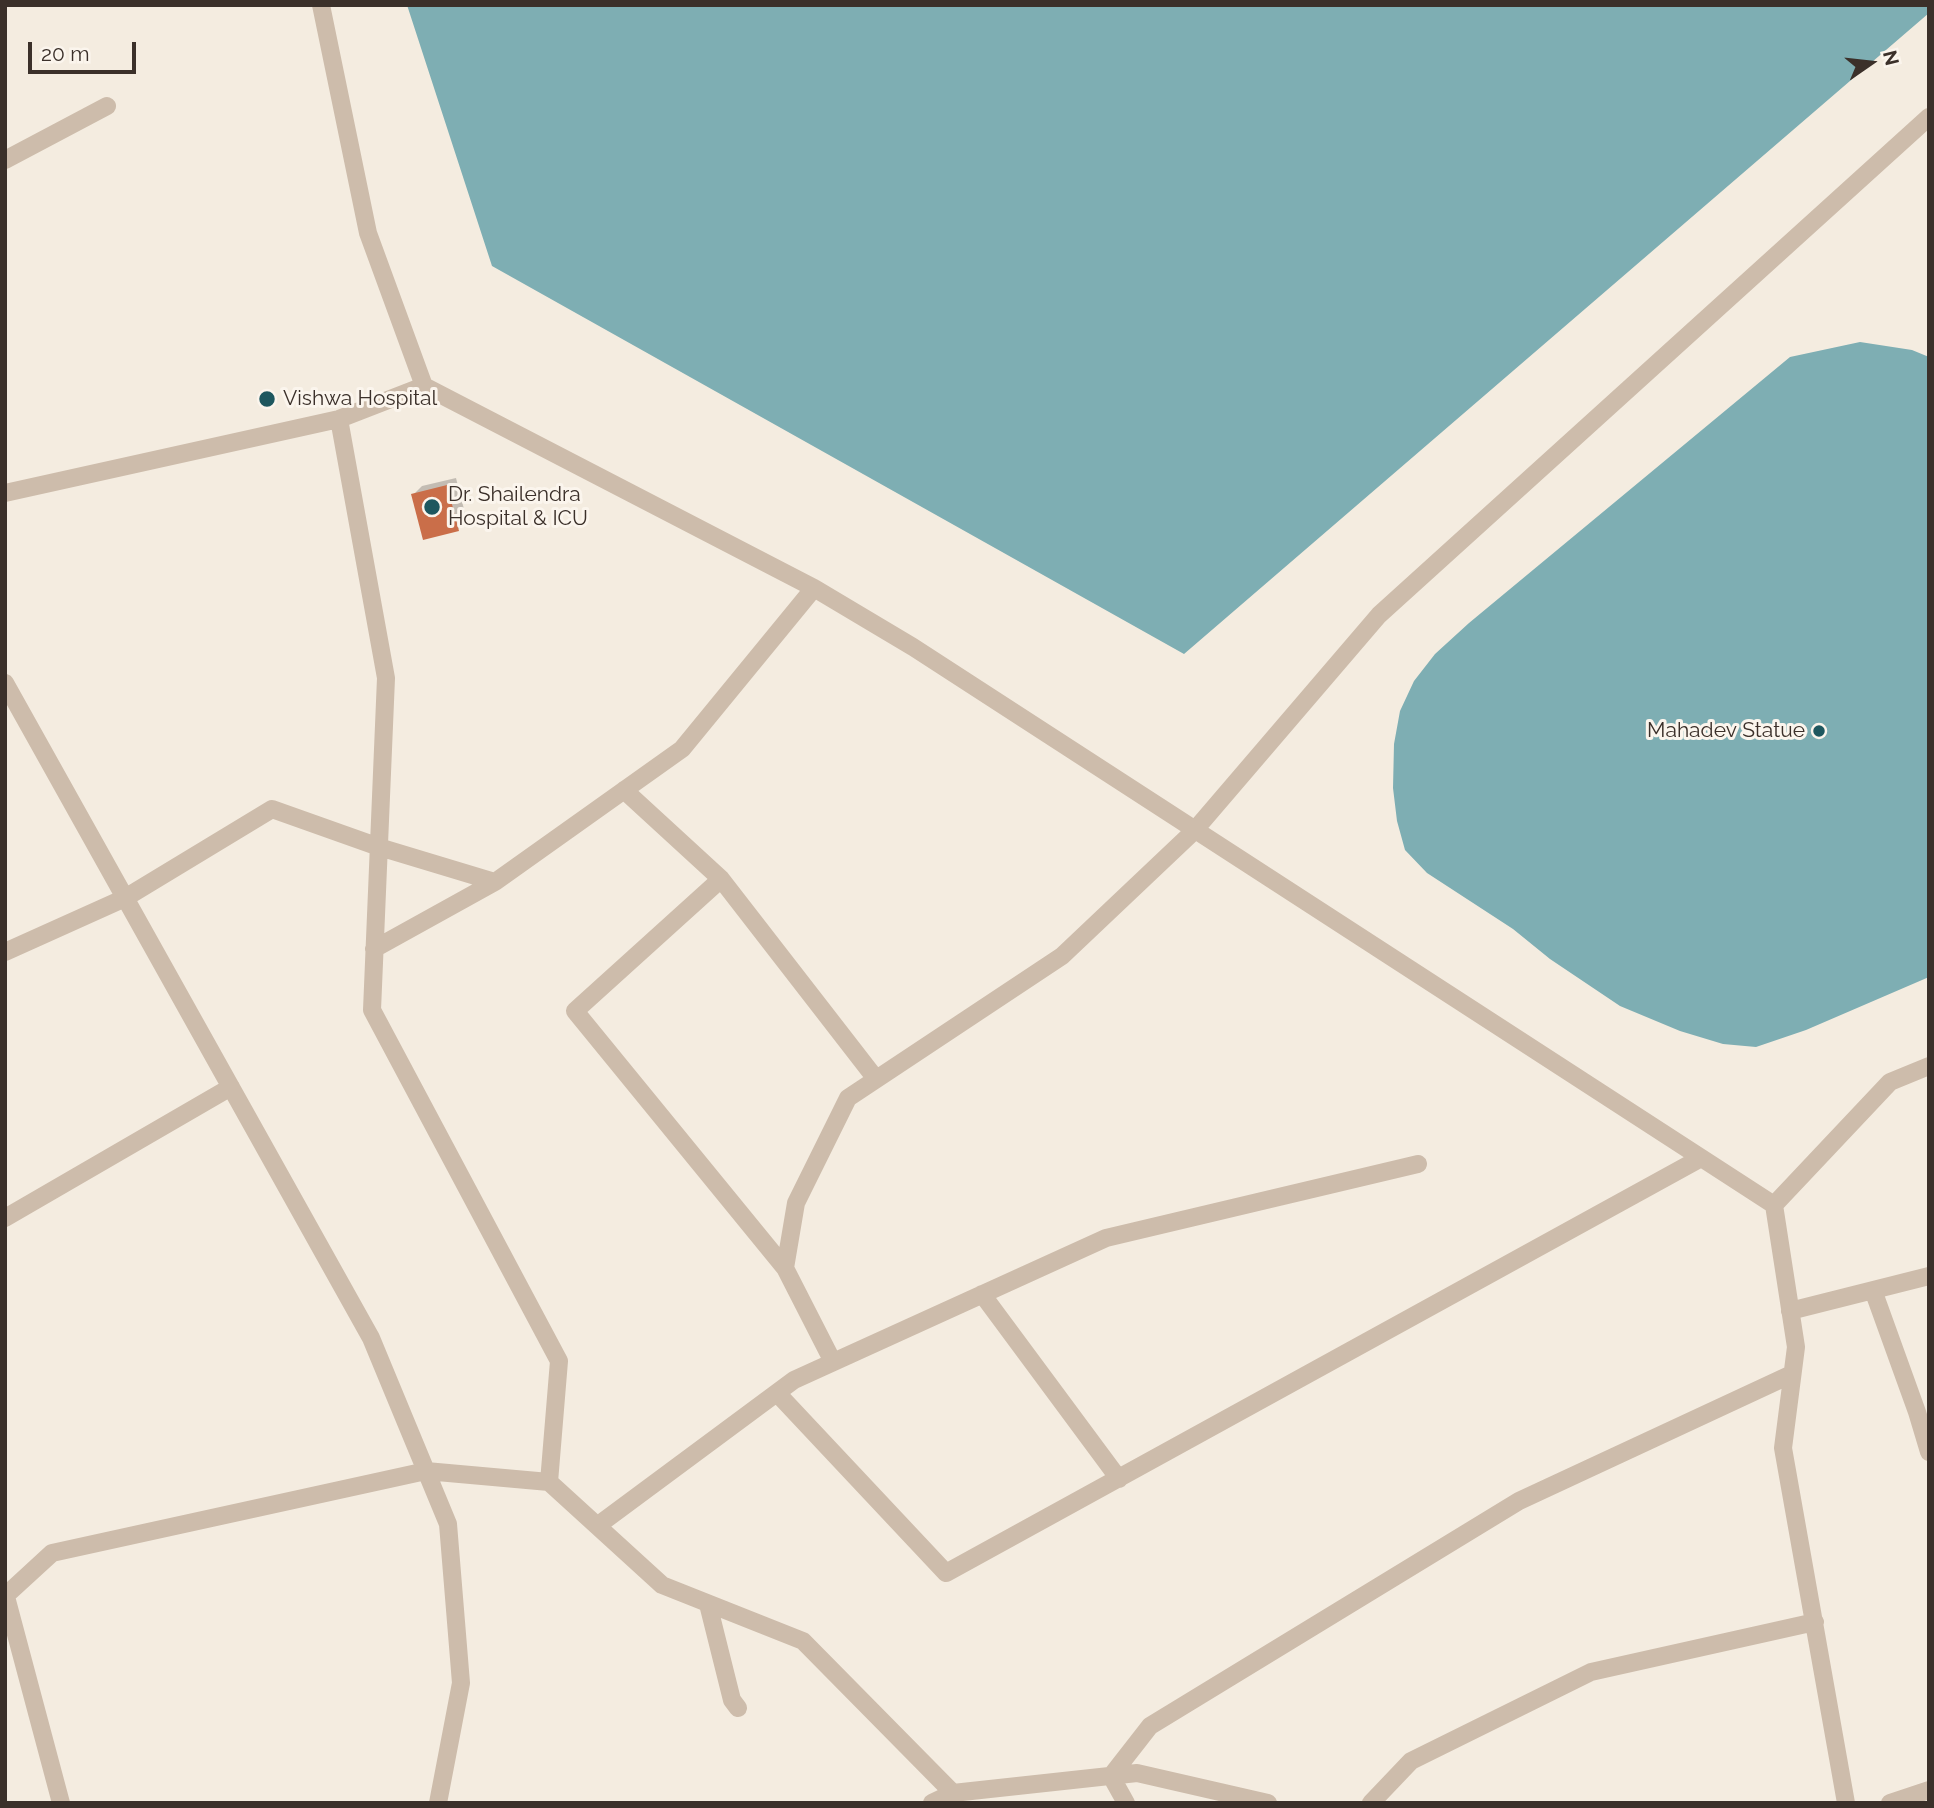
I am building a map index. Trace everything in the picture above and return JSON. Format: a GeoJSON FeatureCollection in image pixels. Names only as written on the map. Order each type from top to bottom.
{"type":"FeatureCollection","features":[{"type":"Feature","properties":{"kind":"street"},"geometry":{"type":"LineString","coordinates":[[321,5],[368,233],[424,386],[814,588],[913,648],[1774,1205],[1796,1347],[1783,1448],[1846,1803]]}},
{"type":"Feature","properties":{"kind":"street"},"geometry":{"type":"LineString","coordinates":[[5,160],[107,106]]}},
{"type":"Feature","properties":{"kind":"street"},"geometry":{"type":"LineString","coordinates":[[785,1268],[796,1203],[848,1098],[1062,956],[1194,831],[1379,615],[1929,117]]}},
{"type":"Feature","properties":{"kind":"street"},"geometry":{"type":"LineString","coordinates":[[5,493],[339,418],[424,386]]}},
{"type":"Feature","properties":{"kind":"street"},"geometry":{"type":"LineString","coordinates":[[339,418],[386,678],[372,1010],[559,1361],[549,1482]]}},
{"type":"Feature","properties":{"kind":"street"},"geometry":{"type":"LineString","coordinates":[[374,949],[495,882],[682,750],[814,588]]}},
{"type":"Feature","properties":{"kind":"street"},"geometry":{"type":"LineString","coordinates":[[5,683],[372,1338],[448,1524],[461,1683],[439,1803]]}},
{"type":"Feature","properties":{"kind":"street"},"geometry":{"type":"LineString","coordinates":[[625,790],[721,879],[876,1079]]}},
{"type":"Feature","properties":{"kind":"street"},"geometry":{"type":"LineString","coordinates":[[5,952],[125,898],[272,809],[379,847],[495,882]]}},
{"type":"Feature","properties":{"kind":"street"},"geometry":{"type":"LineString","coordinates":[[721,879],[575,1011],[785,1268],[833,1362]]}},
{"type":"Feature","properties":{"kind":"street"},"geometry":{"type":"LineString","coordinates":[[1774,1205],[1890,1082],[1929,1066]]}},
{"type":"Feature","properties":{"kind":"street"},"geometry":{"type":"LineString","coordinates":[[5,1218],[231,1087]]}},
{"type":"Feature","properties":{"kind":"street"},"geometry":{"type":"LineString","coordinates":[[777,1393],[946,1573],[1701,1158]]}},
{"type":"Feature","properties":{"kind":"street"},"geometry":{"type":"LineString","coordinates":[[597,1526],[794,1380],[1106,1238],[1418,1164]]}},
{"type":"Feature","properties":{"kind":"street"},"geometry":{"type":"LineString","coordinates":[[1790,1311],[1929,1276]]}},
{"type":"Feature","properties":{"kind":"street"},"geometry":{"type":"LineString","coordinates":[[1873,1290],[1929,1452]]}},
{"type":"Feature","properties":{"kind":"street"},"geometry":{"type":"LineString","coordinates":[[982,1294],[1119,1479]]}},
{"type":"Feature","properties":{"kind":"street"},"geometry":{"type":"LineString","coordinates":[[1111,1776],[1150,1726],[1519,1501],[1792,1374]]}},
{"type":"Feature","properties":{"kind":"street"},"geometry":{"type":"LineString","coordinates":[[61,1803],[5,1595],[52,1553],[426,1471],[549,1482],[662,1585],[803,1641],[953,1793]]}},
{"type":"Feature","properties":{"kind":"street"},"geometry":{"type":"LineString","coordinates":[[708,1604],[732,1700],[737,1708]]}},
{"type":"Feature","properties":{"kind":"street"},"geometry":{"type":"LineString","coordinates":[[1371,1803],[1411,1761],[1591,1672],[1815,1622]]}},
{"type":"Feature","properties":{"kind":"street"},"geometry":{"type":"LineString","coordinates":[[932,1803],[953,1793],[1137,1773],[1268,1803]]}},
{"type":"Feature","properties":{"kind":"street"},"geometry":{"type":"LineString","coordinates":[[1111,1776],[1126,1803]]}},
{"type":"Feature","properties":{"kind":"street"},"geometry":{"type":"LineString","coordinates":[[1890,1803],[1929,1790]]}},
{"type":"Feature","properties":{"kind":"water"},"geometry":{"type":"Polygon","coordinates":[[[407,5],[1929,5],[1929,13],[1184,654],[492,266],[407,5]]]}},
{"type":"Feature","properties":{"kind":"water"},"geometry":{"type":"Polygon","coordinates":[[[1860,342],[1912,350],[1929,357],[1929,977],[1806,1030],[1756,1047],[1723,1044],[1680,1031],[1620,1006],[1550,959],[1513,929],[1427,873],[1405,850],[1397,821],[1393,788],[1394,744],[1400,711],[1414,681],[1435,654],[1469,623],[1790,357],[1860,342]]]}},
{"type":"Feature","properties":{"kind":"building"},"geometry":{"type":"Polygon","coordinates":[[[447,485],[459,531],[423,540],[411,494],[447,485]]]}},
{"type":"Feature","properties":{"kind":"place","name":"Vishwa Hospital"},"geometry":{"type":"Point","coordinates":[267,399]}},
{"type":"Feature","properties":{"kind":"place","name":"Dr. Shailendra Hospital & ICU"},"geometry":{"type":"Point","coordinates":[432,507]}},
{"type":"Feature","properties":{"kind":"place","name":"Mahadev Statue"},"geometry":{"type":"Point","coordinates":[1819,731]}}]}
